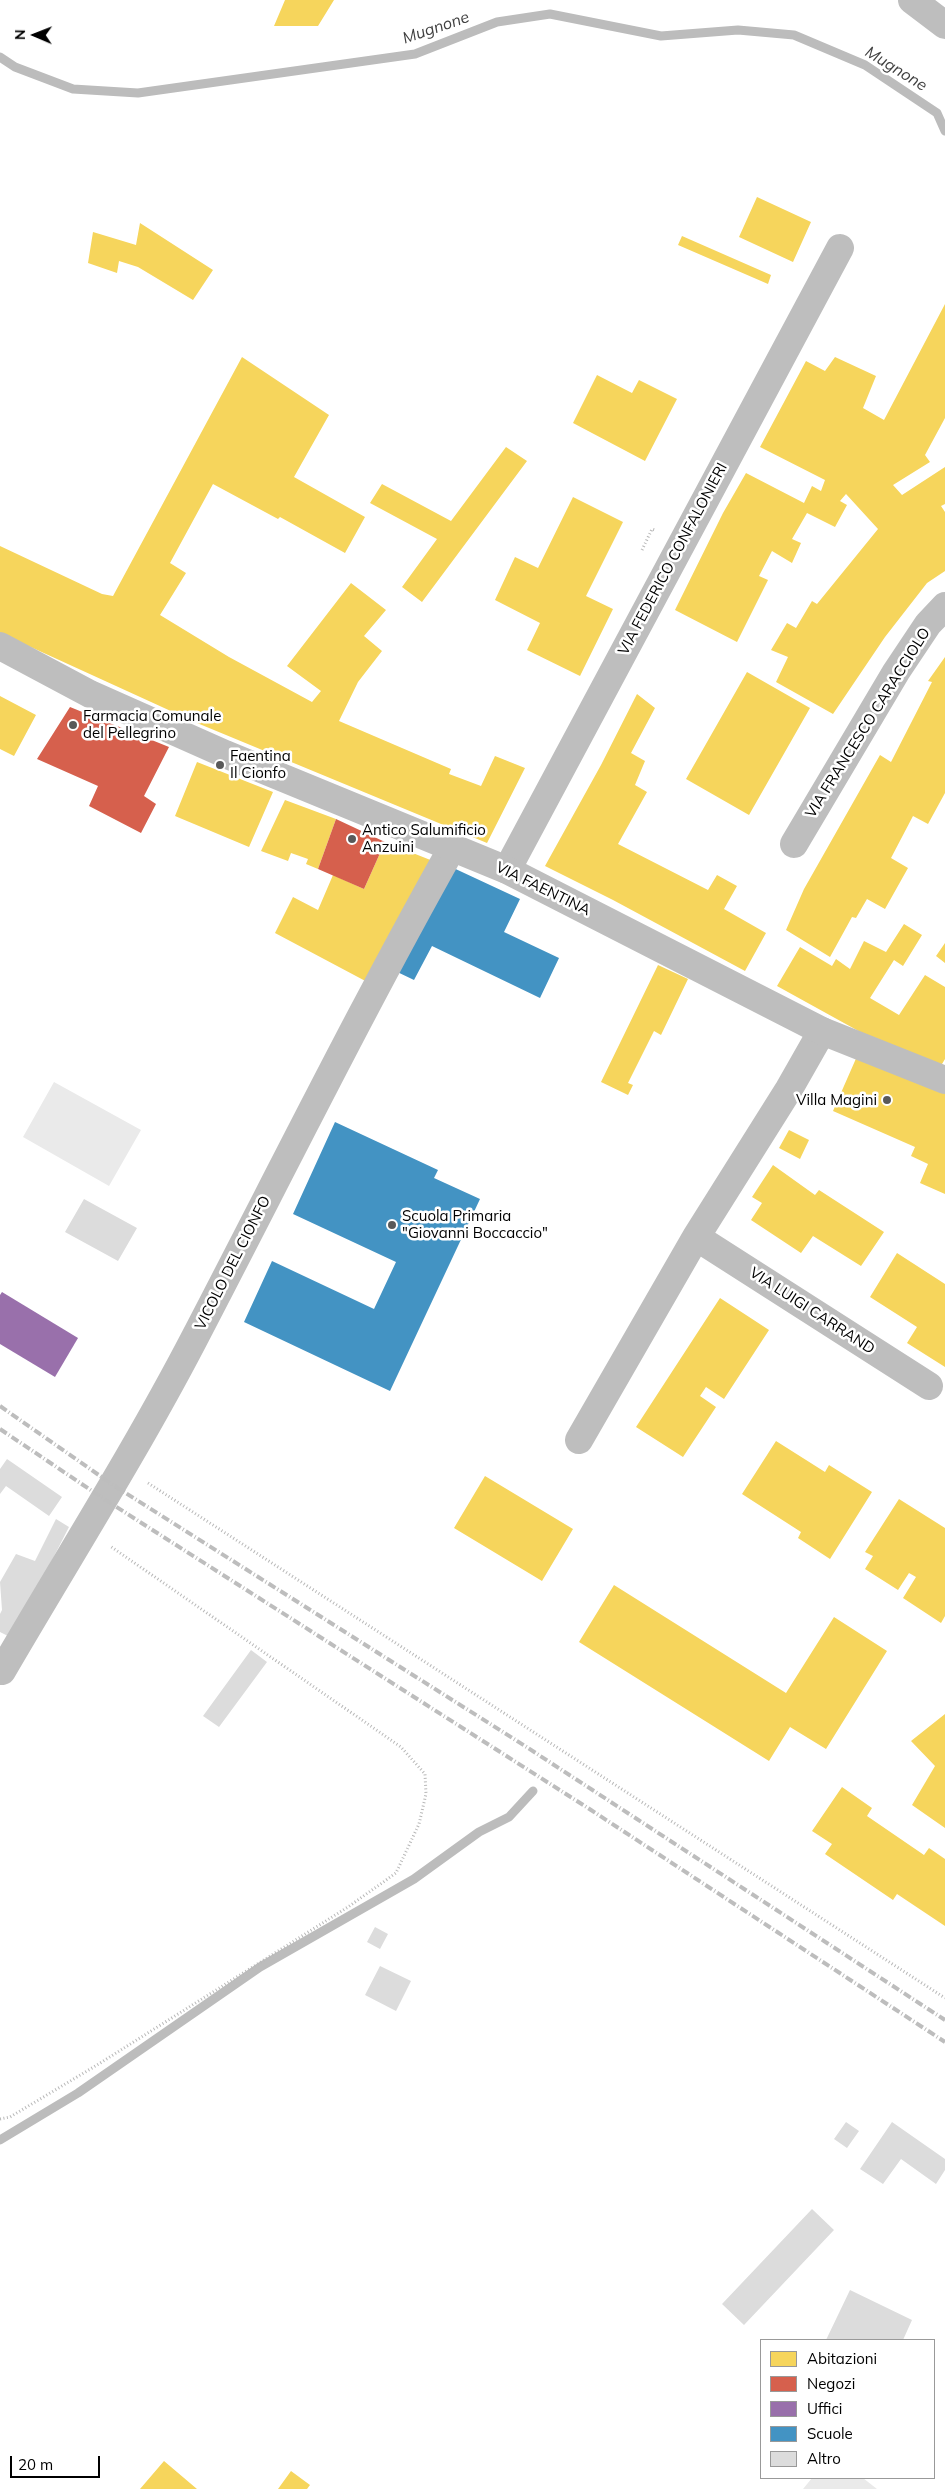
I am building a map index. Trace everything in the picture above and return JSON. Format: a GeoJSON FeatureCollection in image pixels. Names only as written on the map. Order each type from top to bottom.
{"type":"FeatureCollection","features":[{"type":"Feature","properties":{"kind":"street"},"geometry":{"type":"LineString","coordinates":[[912,0],[945,25]]}},
{"type":"Feature","properties":{"kind":"street","name":"VIA FEDERICO CONFALONIERI"},"geometry":{"type":"LineString","coordinates":[[507,870],[840,248]]}},
{"type":"Feature","properties":{"kind":"street","name":"VIA FRANCESCO CARACCIOLO"},"geometry":{"type":"LineString","coordinates":[[794,844],[896,672],[928,624],[945,606]]}},
{"type":"Feature","properties":{"kind":"street","name":"VIA FAENTINA"},"geometry":{"type":"LineString","coordinates":[[0,646],[90,694],[225,754],[507,870],[822,1031],[945,1080]]}},
{"type":"Feature","properties":{"kind":"street","name":"VICOLO DEL CIONFO"},"geometry":{"type":"LineString","coordinates":[[2,1671],[123,1467],[192,1343],[368,999],[452,848]]}},
{"type":"Feature","properties":{"kind":"street"},"geometry":{"type":"LineString","coordinates":[[580,1440],[696,1237],[789,1089],[822,1031]]}},
{"type":"Feature","properties":{"kind":"street","name":"VIA LUIGI CARRAND"},"geometry":{"type":"LineString","coordinates":[[696,1237],[929,1386]]}},
{"type":"Feature","properties":{"kind":"path"},"geometry":{"type":"LineString","coordinates":[[123,1467],[945,1998]]}},
{"type":"Feature","properties":{"kind":"path"},"geometry":{"type":"LineString","coordinates":[[0,2119],[10,2116],[97,2065],[348,1907],[396,1872],[419,1824],[426,1794],[425,1774],[401,1747],[85,1529]]}},
{"type":"Feature","properties":{"kind":"shaded area"},"geometry":{"type":"Polygon","coordinates":[[[54,1082],[141,1130],[109,1186],[23,1137],[54,1082]]]}},
{"type":"Feature","properties":{"kind":"shaded area"},"geometry":{"type":"Polygon","coordinates":[[[811,2479],[864,2479],[877,2489],[803,2489],[811,2479]]]}},
{"type":"Feature","properties":{"kind":"building: Abitazioni"},"geometry":{"type":"Polygon","coordinates":[[[285,0],[334,0],[318,26],[274,26],[285,0]]]}},
{"type":"Feature","properties":{"kind":"building: Abitazioni"},"geometry":{"type":"Polygon","coordinates":[[[757,197],[811,222],[793,262],[739,237],[757,197]]]}},
{"type":"Feature","properties":{"kind":"building: Abitazioni"},"geometry":{"type":"Polygon","coordinates":[[[140,223],[213,270],[193,300],[138,267],[119,261],[117,273],[88,263],[93,232],[136,245],[140,223]]]}},
{"type":"Feature","properties":{"kind":"building: Abitazioni"},"geometry":{"type":"Polygon","coordinates":[[[682,236],[771,275],[768,284],[678,245],[682,236]]]}},
{"type":"Feature","properties":{"kind":"building: Abitazioni"},"geometry":{"type":"Polygon","coordinates":[[[945,304],[945,418],[925,455],[930,462],[893,485],[902,495],[945,467],[945,504],[941,506],[945,512],[945,571],[927,583],[885,637],[833,714],[776,682],[788,657],[771,650],[787,623],[796,628],[812,601],[817,604],[878,529],[846,494],[840,501],[847,505],[835,527],[807,513],[792,539],[801,543],[792,563],[772,551],[759,576],[768,580],[737,642],[675,610],[723,513],[746,473],[804,503],[812,486],[821,491],[825,480],[760,447],[806,361],[825,371],[835,357],[876,376],[863,408],[884,420],[945,304]]]}},
{"type":"Feature","properties":{"kind":"building: Abitazioni"},"geometry":{"type":"Polygon","coordinates":[[[242,357],[329,415],[294,477],[365,517],[345,553],[280,517],[278,519],[213,484],[170,563],[186,573],[160,615],[229,657],[312,702],[321,691],[287,666],[351,583],[386,610],[364,636],[382,651],[358,682],[339,721],[451,769],[449,774],[481,786],[495,756],[525,768],[487,843],[197,723],[0,633],[0,546],[102,594],[113,596],[242,357]]]}},
{"type":"Feature","properties":{"kind":"building: Abitazioni"},"geometry":{"type":"Polygon","coordinates":[[[597,375],[632,393],[639,380],[677,399],[645,461],[573,423],[597,375]]]}},
{"type":"Feature","properties":{"kind":"building: Abitazioni"},"geometry":{"type":"Polygon","coordinates":[[[506,447],[527,461],[422,602],[402,587],[437,539],[370,503],[382,484],[451,521],[506,447]]]}},
{"type":"Feature","properties":{"kind":"building: Abitazioni"},"geometry":{"type":"Polygon","coordinates":[[[573,497],[623,522],[586,596],[613,609],[580,676],[527,650],[540,623],[495,600],[515,557],[538,568],[573,497]]]}},
{"type":"Feature","properties":{"kind":"building: Abitazioni"},"geometry":{"type":"Polygon","coordinates":[[[945,657],[945,793],[928,824],[913,816],[891,858],[908,868],[885,909],[867,899],[856,918],[852,917],[830,957],[786,930],[804,889],[880,755],[891,762],[932,682],[928,681],[945,657]]]}},
{"type":"Feature","properties":{"kind":"building: Abitazioni"},"geometry":{"type":"Polygon","coordinates":[[[747,672],[810,708],[749,815],[686,779],[747,672]]]}},
{"type":"Feature","properties":{"kind":"building: Abitazioni"},"geometry":{"type":"Polygon","coordinates":[[[637,694],[655,708],[631,753],[645,761],[635,785],[647,792],[618,844],[708,890],[717,875],[737,886],[724,909],[766,933],[745,971],[613,900],[545,866],[601,765],[637,694]]]}},
{"type":"Feature","properties":{"kind":"building: Abitazioni"},"geometry":{"type":"Polygon","coordinates":[[[0,696],[36,715],[14,756],[0,749],[0,696]]]}},
{"type":"Feature","properties":{"kind":"building: Abitazioni"},"geometry":{"type":"Polygon","coordinates":[[[197,762],[273,792],[249,847],[175,816],[197,762]]]}},
{"type":"Feature","properties":{"kind":"building: Abitazioni"},"geometry":{"type":"Polygon","coordinates":[[[285,800],[336,819],[318,869],[306,864],[308,859],[291,853],[288,861],[261,851],[285,800]]]}},
{"type":"Feature","properties":{"kind":"building: Abitazioni"},"geometry":{"type":"Polygon","coordinates":[[[385,842],[438,863],[371,984],[275,933],[293,897],[318,910],[333,875],[364,889],[385,842]]]}},
{"type":"Feature","properties":{"kind":"building: Abitazioni"},"geometry":{"type":"Polygon","coordinates":[[[904,924],[922,935],[903,966],[894,960],[870,998],[899,1015],[925,975],[945,987],[945,1059],[939,1069],[882,1044],[777,986],[800,947],[832,966],[836,959],[850,969],[864,941],[886,952],[904,924]]]}},
{"type":"Feature","properties":{"kind":"building: Abitazioni"},"geometry":{"type":"Polygon","coordinates":[[[945,943],[945,963],[936,956],[945,943]]]}},
{"type":"Feature","properties":{"kind":"building: Abitazioni"},"geometry":{"type":"Polygon","coordinates":[[[658,965],[688,979],[661,1035],[654,1031],[628,1083],[633,1085],[628,1095],[601,1082],[658,965]]]}},
{"type":"Feature","properties":{"kind":"building: Abitazioni","name":"Villa Magini"},"geometry":{"type":"Polygon","coordinates":[[[858,1054],[945,1091],[945,1194],[920,1183],[928,1164],[911,1156],[915,1147],[833,1111],[858,1054]]]}},
{"type":"Feature","properties":{"kind":"building: Abitazioni"},"geometry":{"type":"Polygon","coordinates":[[[789,1130],[809,1140],[800,1159],[779,1148],[789,1130]]]}},
{"type":"Feature","properties":{"kind":"building: Abitazioni"},"geometry":{"type":"Polygon","coordinates":[[[773,1165],[815,1195],[819,1190],[884,1232],[861,1266],[813,1236],[801,1253],[751,1220],[762,1203],[752,1197],[773,1165]]]}},
{"type":"Feature","properties":{"kind":"building: Abitazioni"},"geometry":{"type":"Polygon","coordinates":[[[897,1253],[945,1284],[945,1367],[907,1343],[917,1327],[870,1297],[897,1253]]]}},
{"type":"Feature","properties":{"kind":"building: Abitazioni"},"geometry":{"type":"Polygon","coordinates":[[[720,1298],[769,1330],[724,1399],[706,1387],[700,1396],[716,1407],[683,1457],[636,1427],[720,1298]]]}},
{"type":"Feature","properties":{"kind":"building: Abitazioni"},"geometry":{"type":"Polygon","coordinates":[[[776,1441],[825,1472],[829,1465],[872,1492],[830,1559],[798,1538],[801,1532],[742,1494],[776,1441]]]}},
{"type":"Feature","properties":{"kind":"building: Abitazioni"},"geometry":{"type":"Polygon","coordinates":[[[485,1476],[573,1529],[542,1581],[454,1528],[485,1476]]]}},
{"type":"Feature","properties":{"kind":"building: Abitazioni"},"geometry":{"type":"Polygon","coordinates":[[[899,1499],[945,1528],[945,1616],[941,1623],[903,1598],[916,1577],[909,1573],[898,1590],[865,1569],[873,1556],[865,1552],[899,1499]]]}},
{"type":"Feature","properties":{"kind":"building: Abitazioni"},"geometry":{"type":"Polygon","coordinates":[[[614,1585],[786,1693],[834,1617],[887,1651],[826,1749],[790,1727],[769,1761],[579,1642],[614,1585]]]}},
{"type":"Feature","properties":{"kind":"building: Abitazioni"},"geometry":{"type":"Polygon","coordinates":[[[945,1714],[945,1828],[912,1805],[935,1766],[911,1741],[945,1714]]]}},
{"type":"Feature","properties":{"kind":"building: Abitazioni"},"geometry":{"type":"Polygon","coordinates":[[[842,1787],[872,1808],[867,1816],[924,1855],[929,1848],[945,1859],[945,1926],[897,1894],[893,1900],[825,1854],[832,1844],[812,1831],[842,1787]]]}},
{"type":"Feature","properties":{"kind":"building: Abitazioni"},"geometry":{"type":"Polygon","coordinates":[[[164,2461],[197,2489],[140,2489],[164,2461]]]}},
{"type":"Feature","properties":{"kind":"building: Abitazioni"},"geometry":{"type":"Polygon","coordinates":[[[291,2471],[310,2485],[307,2489],[278,2489],[291,2471]]]}},
{"type":"Feature","properties":{"kind":"building: Negozi"},"geometry":{"type":"Polygon","coordinates":[[[70,707],[169,747],[144,796],[156,804],[141,833],[89,806],[98,786],[37,759],[70,707]]]}},
{"type":"Feature","properties":{"kind":"building: Negozi"},"geometry":{"type":"Polygon","coordinates":[[[336,819],[385,842],[364,889],[318,869],[336,819]]]}},
{"type":"Feature","properties":{"kind":"building: Uffici"},"geometry":{"type":"Polygon","coordinates":[[[2,1292],[78,1338],[55,1377],[0,1344],[0,1295],[2,1292]]]}},
{"type":"Feature","properties":{"kind":"building: Scuole"},"geometry":{"type":"Polygon","coordinates":[[[447,865],[520,899],[504,932],[559,958],[540,998],[432,946],[414,980],[391,969],[447,865]]]}},
{"type":"Feature","properties":{"kind":"building: Scuole"},"geometry":{"type":"Polygon","coordinates":[[[335,1122],[438,1170],[434,1178],[480,1199],[390,1391],[244,1322],[272,1261],[374,1309],[396,1262],[293,1214],[335,1122]]]}},
{"type":"Feature","properties":{"kind":"building: Altro"},"geometry":{"type":"Polygon","coordinates":[[[84,1199],[137,1228],[118,1261],[65,1232],[84,1199]]]}},
{"type":"Feature","properties":{"kind":"building: Altro"},"geometry":{"type":"Polygon","coordinates":[[[7,1459],[62,1497],[49,1516],[6,1486],[0,1494],[0,1469],[7,1459]]]}},
{"type":"Feature","properties":{"kind":"building: Altro"},"geometry":{"type":"Polygon","coordinates":[[[56,1519],[69,1527],[12,1638],[0,1632],[0,1614],[2,1610],[0,1582],[16,1554],[35,1561],[56,1519]]]}},
{"type":"Feature","properties":{"kind":"building: Altro"},"geometry":{"type":"Polygon","coordinates":[[[251,1650],[267,1662],[219,1727],[203,1716],[251,1650]]]}},
{"type":"Feature","properties":{"kind":"building: Altro"},"geometry":{"type":"Polygon","coordinates":[[[375,1927],[388,1934],[380,1949],[367,1942],[375,1927]]]}},
{"type":"Feature","properties":{"kind":"building: Altro"},"geometry":{"type":"Polygon","coordinates":[[[380,1966],[411,1981],[396,2011],[365,1995],[380,1966]]]}},
{"type":"Feature","properties":{"kind":"building: Altro"},"geometry":{"type":"Polygon","coordinates":[[[846,2122],[859,2131],[847,2148],[834,2139],[846,2122]]]}},
{"type":"Feature","properties":{"kind":"building: Altro"},"geometry":{"type":"Polygon","coordinates":[[[892,2122],[945,2159],[945,2170],[936,2184],[901,2159],[883,2184],[860,2169],[892,2122]]]}},
{"type":"Feature","properties":{"kind":"building: Altro"},"geometry":{"type":"Polygon","coordinates":[[[812,2209],[834,2230],[744,2325],[722,2304],[812,2209]]]}},
{"type":"Feature","properties":{"kind":"building: Altro"},"geometry":{"type":"Polygon","coordinates":[[[850,2290],[912,2320],[903,2339],[826,2339],[850,2290]]]}},
{"type":"Feature","properties":{"kind":"waterway","name":"Mugnone"},"geometry":{"type":"LineString","coordinates":[[0,57],[15,67],[73,89],[138,93],[415,54],[497,22],[550,14],[661,36],[738,30],[794,35],[865,65],[937,113],[945,131]]}},
{"type":"Feature","properties":{"kind":"waterway"},"geometry":{"type":"LineString","coordinates":[[0,2140],[78,2093],[260,1967],[414,1879],[479,1832],[509,1817],[533,1791]]}},
{"type":"Feature","properties":{"kind":"railway"},"geometry":{"type":"LineString","coordinates":[[0,1406],[113,1485],[525,1746],[945,2020]]}},
{"type":"Feature","properties":{"kind":"railway"},"geometry":{"type":"LineString","coordinates":[[0,1429],[104,1499],[591,1810],[945,2042]]}},
{"type":"Feature","properties":{"kind":"place","name":"Farmacia Comunale del Pellegrino"},"geometry":{"type":"Point","coordinates":[73,725]}},
{"type":"Feature","properties":{"kind":"place","name":"Faentina Il Cionfo"},"geometry":{"type":"Point","coordinates":[220,765]}},
{"type":"Feature","properties":{"kind":"place","name":"Antico Salumificio Anzuini"},"geometry":{"type":"Point","coordinates":[352,839]}},
{"type":"Feature","properties":{"kind":"place","name":"Villa Magini"},"geometry":{"type":"Point","coordinates":[887,1100]}},
{"type":"Feature","properties":{"kind":"place","name":"Scuola Primaria \"Giovanni Boccaccio\""},"geometry":{"type":"Point","coordinates":[392,1225]}}]}
